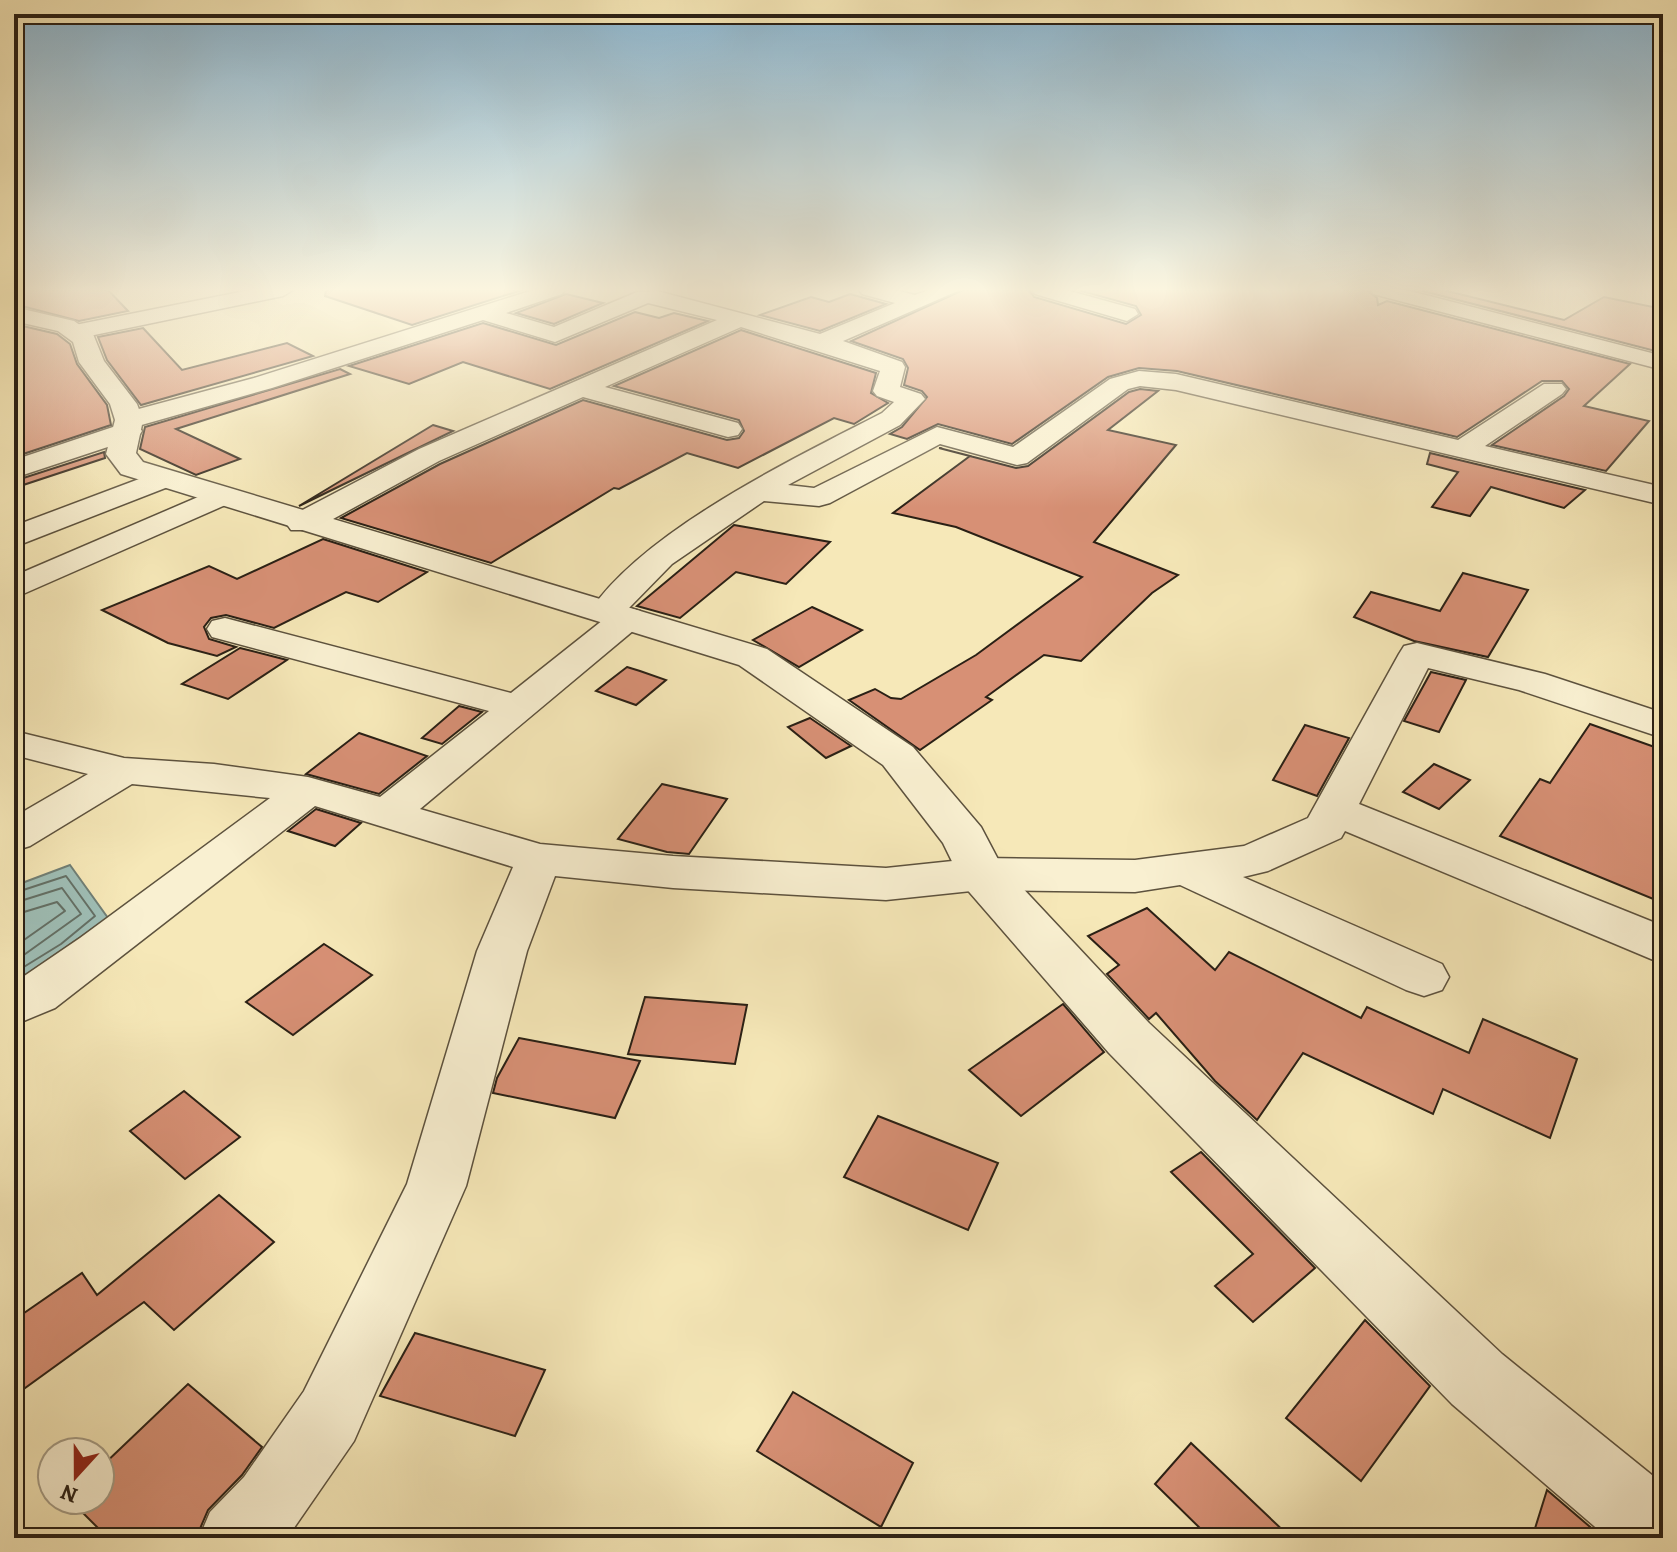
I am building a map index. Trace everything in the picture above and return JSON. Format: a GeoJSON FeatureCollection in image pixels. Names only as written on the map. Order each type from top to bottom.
{"type":"FeatureCollection","features":[{"type":"Feature","properties":{"kind":"street"},"geometry":{"type":"LineString","coordinates":[[92,362],[123,404],[128,425],[121,454],[132,468],[302,523],[617,614],[753,657],[898,756],[964,838],[981,874],[1129,1038],[1477,1379],[1663,1534]]}},
{"type":"Feature","properties":{"kind":"street"},"geometry":{"type":"LineString","coordinates":[[17,466],[128,425],[322,362]]}},
{"type":"Feature","properties":{"kind":"street"},"geometry":{"type":"LineString","coordinates":[[302,523],[429,455],[642,362]]}},
{"type":"Feature","properties":{"kind":"street"},"geometry":{"type":"LineString","coordinates":[[387,814],[518,707],[617,614],[660,557],[758,492],[891,419],[912,399],[886,391],[893,367],[880,362]]}},
{"type":"Feature","properties":{"kind":"street"},"geometry":{"type":"LineString","coordinates":[[758,492],[819,497],[937,435],[1017,457],[1119,384],[1139,378],[1176,382],[1459,451],[1663,496]]}},
{"type":"Feature","properties":{"kind":"street"},"geometry":{"type":"LineString","coordinates":[[583,389],[728,429]]}},
{"type":"Feature","properties":{"kind":"street"},"geometry":{"type":"LineString","coordinates":[[1459,451],[1553,389]]}},
{"type":"Feature","properties":{"kind":"street"},"geometry":{"type":"LineString","coordinates":[[14,537],[163,479]]}},
{"type":"Feature","properties":{"kind":"street"},"geometry":{"type":"LineString","coordinates":[[14,588],[219,497]]}},
{"type":"Feature","properties":{"kind":"street"},"geometry":{"type":"LineString","coordinates":[[225,629],[518,707]]}},
{"type":"Feature","properties":{"kind":"street"},"geometry":{"type":"LineString","coordinates":[[14,743],[124,771],[214,777],[308,790],[539,859],[673,872],[886,884],[981,874],[1135,876],[1252,860],[1325,828],[1417,654],[1532,682],[1663,726]]}},
{"type":"Feature","properties":{"kind":"street"},"geometry":{"type":"LineString","coordinates":[[14,836],[124,771]]}},
{"type":"Feature","properties":{"kind":"street"},"geometry":{"type":"LineString","coordinates":[[14,1005],[37,994],[98,951],[308,790]]}},
{"type":"Feature","properties":{"kind":"street"},"geometry":{"type":"LineString","coordinates":[[1333,810],[1663,946]]}},
{"type":"Feature","properties":{"kind":"street"},"geometry":{"type":"LineString","coordinates":[[236,1538],[270,1503],[329,1416],[436,1186],[502,951],[539,859]]}},
{"type":"Feature","properties":{"kind":"street"},"geometry":{"type":"LineString","coordinates":[[1184,869],[1424,977]]}},
{"type":"Feature","properties":{"kind":"water"},"geometry":{"type":"Polygon","coordinates":[[[70,865],[108,918],[14,983],[14,886],[70,865]]]}},
{"type":"Feature","properties":{"kind":"building"},"geometry":{"type":"Polygon","coordinates":[[[14,362],[76,362],[107,405],[111,425],[14,457],[14,362]]]}},
{"type":"Feature","properties":{"kind":"building"},"geometry":{"type":"Polygon","coordinates":[[[109,362],[175,362],[182,370],[211,362],[290,362],[141,405],[109,362]]]}},
{"type":"Feature","properties":{"kind":"building"},"geometry":{"type":"Polygon","coordinates":[[[360,362],[462,362],[409,384],[349,366],[360,362]]]}},
{"type":"Feature","properties":{"kind":"building"},"geometry":{"type":"Polygon","coordinates":[[[464,362],[612,362],[550,389],[464,362]]]}},
{"type":"Feature","properties":{"kind":"building"},"geometry":{"type":"Polygon","coordinates":[[[667,362],[843,362],[876,373],[871,393],[888,403],[854,424],[834,418],[738,468],[687,453],[619,489],[614,488],[491,563],[341,518],[440,464],[583,400],[727,440],[739,438],[744,431],[739,420],[614,386],[667,362]]]}},
{"type":"Feature","properties":{"kind":"building"},"geometry":{"type":"Polygon","coordinates":[[[905,362],[1624,362],[1630,364],[1584,406],[1649,421],[1606,471],[1492,445],[1564,396],[1569,389],[1562,381],[1542,381],[1457,437],[1177,371],[1139,368],[1108,377],[1012,444],[938,424],[907,439],[890,434],[902,427],[927,397],[922,391],[904,385],[908,368],[905,362]]]}},
{"type":"Feature","properties":{"kind":"building"},"geometry":{"type":"Polygon","coordinates":[[[340,369],[350,374],[176,429],[240,459],[196,475],[140,449],[145,427],[340,369]]]}},
{"type":"Feature","properties":{"kind":"building"},"geometry":{"type":"Polygon","coordinates":[[[1140,389],[1158,391],[1108,430],[1176,445],[1094,542],[1178,575],[1152,593],[1081,661],[1044,655],[986,697],[992,700],[920,750],[849,700],[875,689],[891,698],[901,699],[976,655],[1082,577],[956,527],[893,513],[970,456],[1016,468],[1028,466],[1129,392],[1140,389]]]}},
{"type":"Feature","properties":{"kind":"building"},"geometry":{"type":"Polygon","coordinates":[[[433,425],[453,431],[299,506],[433,425]]]}},
{"type":"Feature","properties":{"kind":"building"},"geometry":{"type":"Polygon","coordinates":[[[104,452],[105,458],[14,488],[14,481],[104,452]]]}},
{"type":"Feature","properties":{"kind":"building"},"geometry":{"type":"Polygon","coordinates":[[[1430,453],[1585,490],[1564,508],[1491,487],[1470,516],[1432,507],[1458,472],[1427,464],[1430,453]]]}},
{"type":"Feature","properties":{"kind":"building"},"geometry":{"type":"Polygon","coordinates":[[[734,525],[830,542],[786,584],[736,572],[680,618],[637,606],[734,525]]]}},
{"type":"Feature","properties":{"kind":"building"},"geometry":{"type":"Polygon","coordinates":[[[323,539],[427,572],[378,602],[346,592],[274,628],[226,615],[211,618],[204,627],[209,639],[236,647],[217,656],[168,643],[102,610],[209,566],[237,579],[323,539]]]}},
{"type":"Feature","properties":{"kind":"building"},"geometry":{"type":"Polygon","coordinates":[[[1463,573],[1528,590],[1488,657],[1414,641],[1354,617],[1371,592],[1440,611],[1463,573]]]}},
{"type":"Feature","properties":{"kind":"building"},"geometry":{"type":"Polygon","coordinates":[[[812,607],[862,630],[799,667],[753,640],[812,607]]]}},
{"type":"Feature","properties":{"kind":"building"},"geometry":{"type":"Polygon","coordinates":[[[240,648],[287,660],[228,699],[182,684],[240,648]]]}},
{"type":"Feature","properties":{"kind":"building"},"geometry":{"type":"Polygon","coordinates":[[[627,667],[666,680],[636,705],[596,691],[627,667]]]}},
{"type":"Feature","properties":{"kind":"building"},"geometry":{"type":"Polygon","coordinates":[[[1431,672],[1466,680],[1439,732],[1404,721],[1431,672]]]}},
{"type":"Feature","properties":{"kind":"building"},"geometry":{"type":"Polygon","coordinates":[[[459,706],[482,712],[442,744],[422,738],[459,706]]]}},
{"type":"Feature","properties":{"kind":"building"},"geometry":{"type":"Polygon","coordinates":[[[810,718],[851,746],[826,758],[788,727],[810,718]]]}},
{"type":"Feature","properties":{"kind":"building"},"geometry":{"type":"Polygon","coordinates":[[[1590,724],[1663,750],[1663,903],[1500,836],[1540,779],[1550,783],[1590,724]]]}},
{"type":"Feature","properties":{"kind":"building"},"geometry":{"type":"Polygon","coordinates":[[[1305,725],[1349,738],[1317,796],[1273,780],[1305,725]]]}},
{"type":"Feature","properties":{"kind":"building"},"geometry":{"type":"Polygon","coordinates":[[[359,733],[427,756],[379,794],[306,774],[359,733]]]}},
{"type":"Feature","properties":{"kind":"building"},"geometry":{"type":"Polygon","coordinates":[[[1434,764],[1470,780],[1439,809],[1403,792],[1434,764]]]}},
{"type":"Feature","properties":{"kind":"building"},"geometry":{"type":"Polygon","coordinates":[[[662,784],[727,799],[689,854],[667,852],[618,839],[662,784]]]}},
{"type":"Feature","properties":{"kind":"building"},"geometry":{"type":"Polygon","coordinates":[[[316,809],[361,823],[335,846],[288,831],[316,809]]]}},
{"type":"Feature","properties":{"kind":"building"},"geometry":{"type":"Polygon","coordinates":[[[1147,908],[1215,970],[1229,952],[1361,1018],[1367,1007],[1469,1053],[1483,1019],[1577,1059],[1550,1138],[1443,1089],[1433,1114],[1303,1053],[1257,1120],[1215,1081],[1156,1013],[1149,1019],[1107,974],[1119,965],[1088,936],[1147,908]]]}},
{"type":"Feature","properties":{"kind":"building"},"geometry":{"type":"Polygon","coordinates":[[[324,944],[372,975],[293,1035],[246,1002],[324,944]]]}},
{"type":"Feature","properties":{"kind":"building"},"geometry":{"type":"Polygon","coordinates":[[[645,997],[747,1005],[735,1064],[628,1054],[645,997]]]}},
{"type":"Feature","properties":{"kind":"building"},"geometry":{"type":"Polygon","coordinates":[[[1063,1004],[1104,1052],[1021,1116],[969,1070],[1063,1004]]]}},
{"type":"Feature","properties":{"kind":"building"},"geometry":{"type":"Polygon","coordinates":[[[519,1038],[640,1061],[615,1118],[493,1093],[497,1078],[519,1038]]]}},
{"type":"Feature","properties":{"kind":"building"},"geometry":{"type":"Polygon","coordinates":[[[184,1091],[240,1137],[185,1179],[130,1131],[184,1091]]]}},
{"type":"Feature","properties":{"kind":"building"},"geometry":{"type":"Polygon","coordinates":[[[878,1116],[998,1163],[968,1230],[844,1177],[878,1116]]]}},
{"type":"Feature","properties":{"kind":"building"},"geometry":{"type":"Polygon","coordinates":[[[1201,1152],[1315,1268],[1253,1322],[1215,1286],[1253,1254],[1171,1172],[1201,1152]]]}},
{"type":"Feature","properties":{"kind":"building"},"geometry":{"type":"Polygon","coordinates":[[[219,1195],[274,1242],[174,1330],[144,1302],[14,1396],[14,1320],[82,1273],[97,1295],[219,1195]]]}},
{"type":"Feature","properties":{"kind":"building"},"geometry":{"type":"Polygon","coordinates":[[[1365,1320],[1430,1386],[1361,1481],[1286,1418],[1365,1320]]]}},
{"type":"Feature","properties":{"kind":"building"},"geometry":{"type":"Polygon","coordinates":[[[415,1333],[545,1370],[515,1436],[380,1396],[415,1333]]]}},
{"type":"Feature","properties":{"kind":"building"},"geometry":{"type":"Polygon","coordinates":[[[188,1384],[262,1447],[242,1475],[208,1510],[196,1538],[108,1538],[86,1516],[116,1516],[116,1453],[188,1384]]]}},
{"type":"Feature","properties":{"kind":"building"},"geometry":{"type":"Polygon","coordinates":[[[793,1392],[913,1463],[881,1527],[757,1451],[793,1392]]]}},
{"type":"Feature","properties":{"kind":"building"},"geometry":{"type":"Polygon","coordinates":[[[1191,1443],[1291,1538],[1210,1538],[1155,1484],[1191,1443]]]}},
{"type":"Feature","properties":{"kind":"building"},"geometry":{"type":"Polygon","coordinates":[[[1547,1490],[1603,1538],[1532,1538],[1547,1490]]]}}]}
